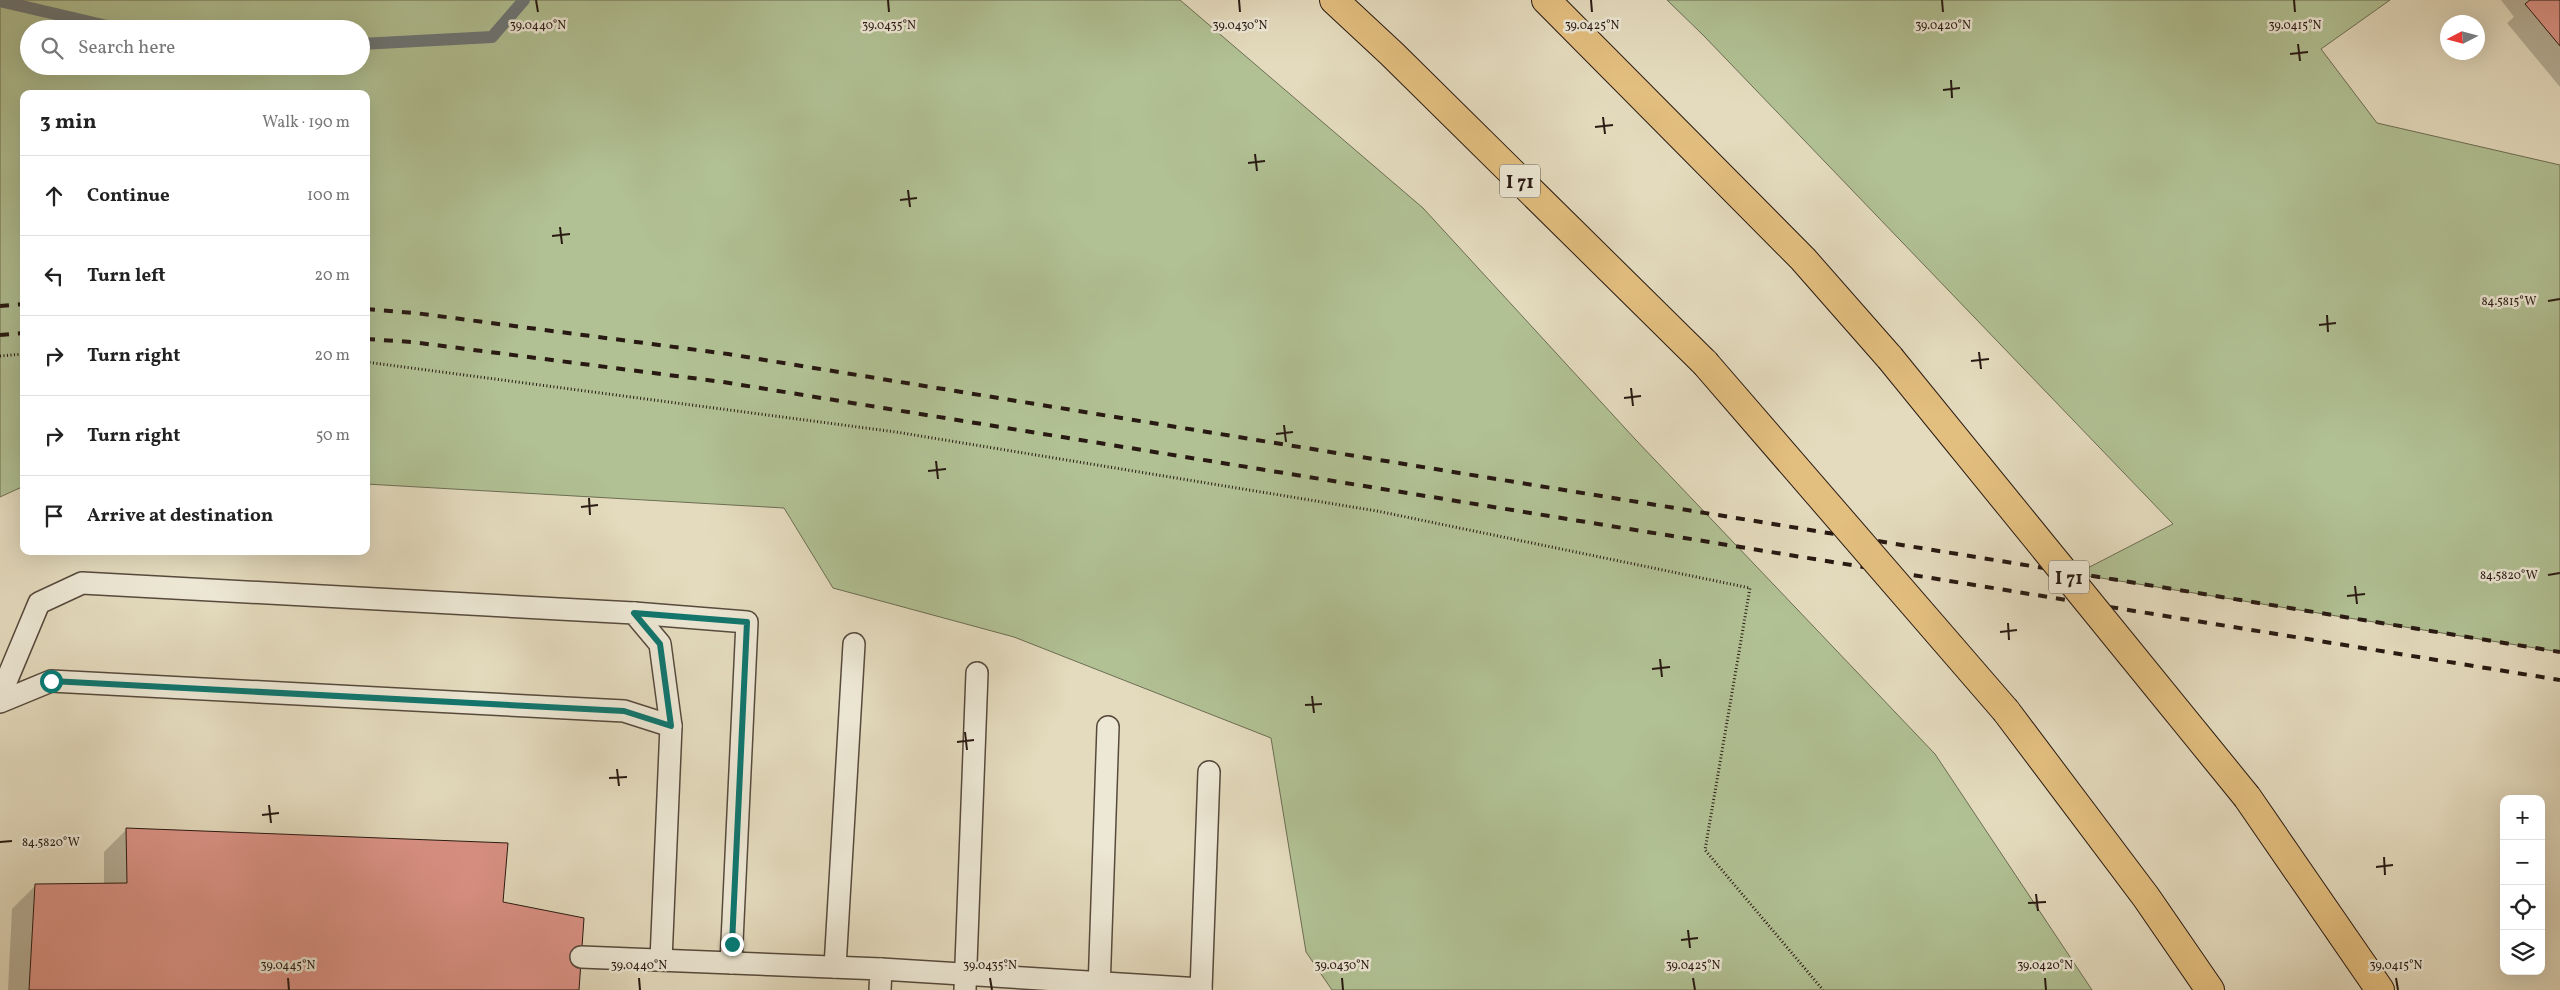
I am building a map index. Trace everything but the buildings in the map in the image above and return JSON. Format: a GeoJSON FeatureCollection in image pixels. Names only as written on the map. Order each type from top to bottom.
{"type":"FeatureCollection","features":[{"type":"Feature","properties":{"kind":"highway","name":"I 71"},"geometry":{"type":"LineString","coordinates":[[1334,0],[1392,54],[1706,363],[2006,711],[2146,897],[2210,990]]}},
{"type":"Feature","properties":{"kind":"highway","name":"I 71"},"geometry":{"type":"LineString","coordinates":[[1546,0],[1803,259],[1890,358],[2247,797],[2380,990]]}},
{"type":"Feature","properties":{"kind":"lane"},"geometry":{"type":"LineString","coordinates":[[0,696],[39,603],[82,583],[634,613],[747,622],[731,963]]}},
{"type":"Feature","properties":{"kind":"lane"},"geometry":{"type":"LineString","coordinates":[[634,613],[660,644],[671,726],[661,960]]}},
{"type":"Feature","properties":{"kind":"lane"},"geometry":{"type":"LineString","coordinates":[[836,967],[854,644]]}},
{"type":"Feature","properties":{"kind":"lane"},"geometry":{"type":"LineString","coordinates":[[965,982],[978,673]]}},
{"type":"Feature","properties":{"kind":"lane"},"geometry":{"type":"LineString","coordinates":[[0,702],[51,681],[624,711],[671,726]]}},
{"type":"Feature","properties":{"kind":"lane"},"geometry":{"type":"LineString","coordinates":[[1099,986],[1108,726]]}},
{"type":"Feature","properties":{"kind":"lane"},"geometry":{"type":"LineString","coordinates":[[581,957],[836,967],[881,980],[1201,990],[1209,772]]}},
{"type":"Feature","properties":{"kind":"path"},"geometry":{"type":"LineString","coordinates":[[0,356],[20,354]]}},
{"type":"Feature","properties":{"kind":"path"},"geometry":{"type":"LineString","coordinates":[[370,363],[896,432],[1376,511],[1750,588],[1704,850],[1823,990]]}},
{"type":"Feature","properties":{"kind":"green space"},"geometry":{"type":"Polygon","coordinates":[[[0,0],[1180,0],[1423,208],[1635,439],[1935,754],[2092,990],[1332,990],[1306,952],[1271,738],[1014,637],[833,588],[784,508],[370,484],[370,90],[20,90],[20,488],[0,497],[0,0]]]}},
{"type":"Feature","properties":{"kind":"green space"},"geometry":{"type":"Polygon","coordinates":[[[1667,0],[2390,0],[2321,49],[2377,123],[2560,165],[2560,652],[2076,574],[2173,524],[1703,35],[1667,0]]]}},
{"type":"Feature","properties":{"kind":"waterway"},"geometry":{"type":"LineString","coordinates":[[370,44],[492,37],[524,0]]}},
{"type":"Feature","properties":{"kind":"waterway"},"geometry":{"type":"LineString","coordinates":[[0,1],[81,20]]}},
{"type":"Feature","properties":{"kind":"railway"},"geometry":{"type":"LineString","coordinates":[[0,306],[20,304]]}},
{"type":"Feature","properties":{"kind":"railway"},"geometry":{"type":"LineString","coordinates":[[370,309],[415,313],[728,354],[2560,652]]}},
{"type":"Feature","properties":{"kind":"railway"},"geometry":{"type":"LineString","coordinates":[[0,335],[20,333]]}},
{"type":"Feature","properties":{"kind":"railway"},"geometry":{"type":"LineString","coordinates":[[370,339],[412,342],[723,382],[2560,680]]}},
{"type":"Feature","properties":{"kind":"route"},"geometry":{"type":"LineString","coordinates":[[51,681],[624,711],[671,726],[668,690],[660,644],[634,613],[747,622],[732,944]]}}]}
